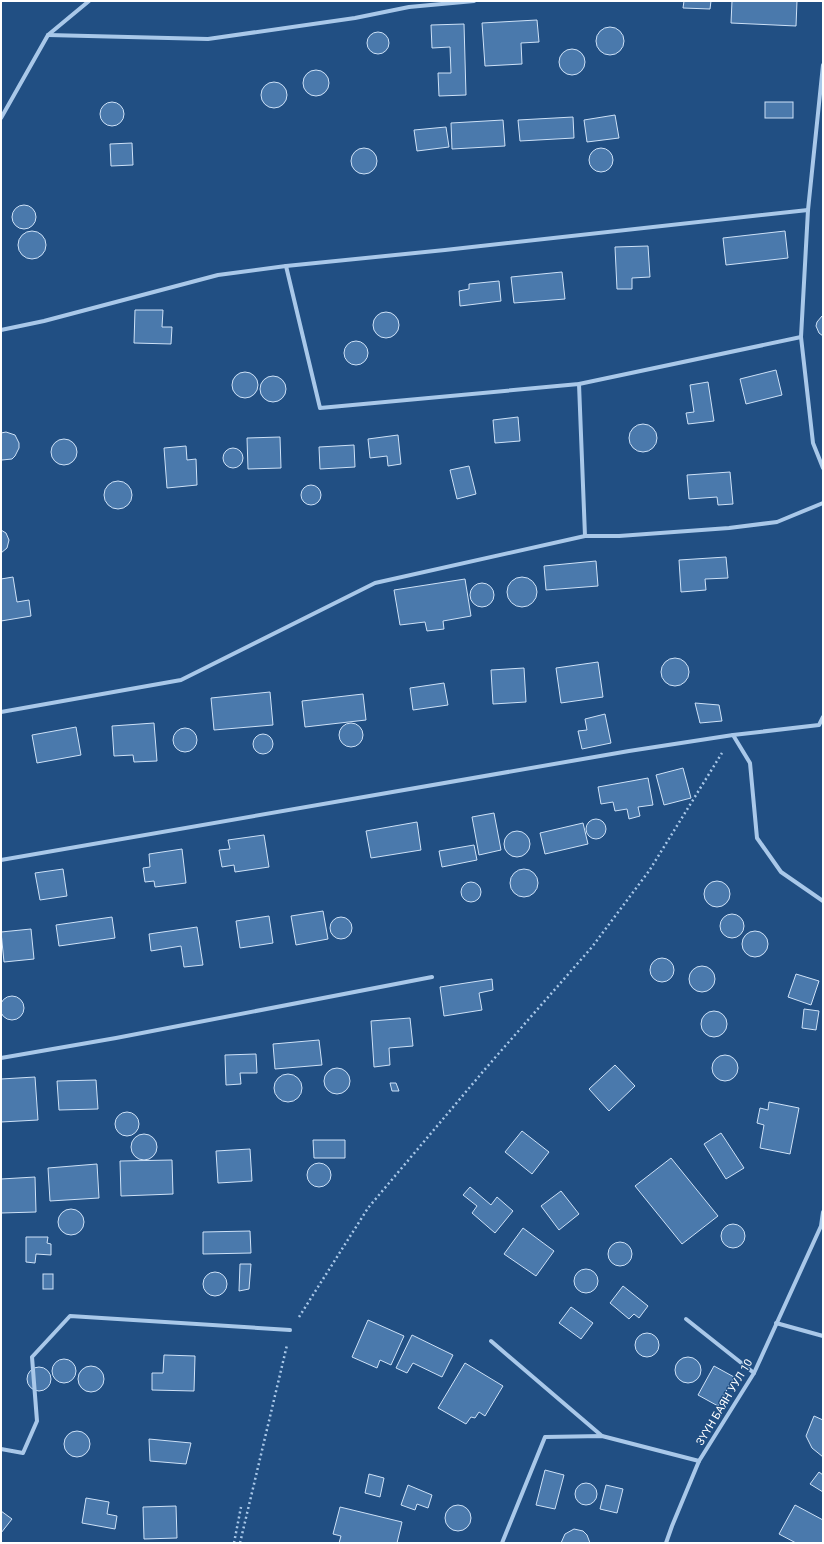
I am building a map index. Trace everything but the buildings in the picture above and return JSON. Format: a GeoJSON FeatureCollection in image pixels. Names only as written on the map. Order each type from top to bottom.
{"type":"FeatureCollection","features":[{"type":"Feature","properties":{"kind":"street"},"geometry":{"type":"LineString","coordinates":[[1,118],[48,35],[89,1]]}},
{"type":"Feature","properties":{"kind":"street"},"geometry":{"type":"LineString","coordinates":[[48,35],[208,39],[355,18],[409,7],[474,1]]}},
{"type":"Feature","properties":{"kind":"street"},"geometry":{"type":"LineString","coordinates":[[823,65],[808,210],[801,337],[813,443],[823,468]]}},
{"type":"Feature","properties":{"kind":"street"},"geometry":{"type":"LineString","coordinates":[[1,330],[44,321],[218,275],[286,266],[808,210]]}},
{"type":"Feature","properties":{"kind":"street"},"geometry":{"type":"LineString","coordinates":[[286,266],[320,408],[579,384],[801,337]]}},
{"type":"Feature","properties":{"kind":"street"},"geometry":{"type":"LineString","coordinates":[[579,384],[585,536]]}},
{"type":"Feature","properties":{"kind":"street"},"geometry":{"type":"LineString","coordinates":[[1,712],[181,680],[375,582],[585,536],[619,536],[721,529],[777,522],[823,503]]}},
{"type":"Feature","properties":{"kind":"street"},"geometry":{"type":"LineString","coordinates":[[1,860],[629,751],[733,735],[819,725],[823,716]]}},
{"type":"Feature","properties":{"kind":"street"},"geometry":{"type":"LineString","coordinates":[[733,735],[750,763],[757,838],[781,872],[823,900]]}},
{"type":"Feature","properties":{"kind":"street"},"geometry":{"type":"LineString","coordinates":[[1,1058],[116,1038],[432,977]]}},
{"type":"Feature","properties":{"kind":"street","name":"ЗҮҮН БАЯН УУЛ 10"},"geometry":{"type":"LineString","coordinates":[[502,1543],[545,1437],[602,1436],[699,1461],[754,1373],[822,1225],[823,1212]]}},
{"type":"Feature","properties":{"kind":"street"},"geometry":{"type":"LineString","coordinates":[[1,1449],[23,1453],[38,1421],[32,1357],[70,1316],[290,1330]]}},
{"type":"Feature","properties":{"kind":"street"},"geometry":{"type":"LineString","coordinates":[[686,1318],[754,1373]]}},
{"type":"Feature","properties":{"kind":"street"},"geometry":{"type":"LineString","coordinates":[[776,1323],[823,1336]]}},
{"type":"Feature","properties":{"kind":"street"},"geometry":{"type":"LineString","coordinates":[[491,1341],[602,1436]]}},
{"type":"Feature","properties":{"kind":"street"},"geometry":{"type":"LineString","coordinates":[[666,1543],[699,1461]]}},
{"type":"Feature","properties":{"kind":"path"},"geometry":{"type":"LineString","coordinates":[[240,1543],[290,1330],[368,1208],[486,1068],[592,947],[649,871],[733,735]]}},
{"type":"Feature","properties":{"kind":"path"},"geometry":{"type":"LineString","coordinates":[[234,1543],[241,1507]]}}]}
